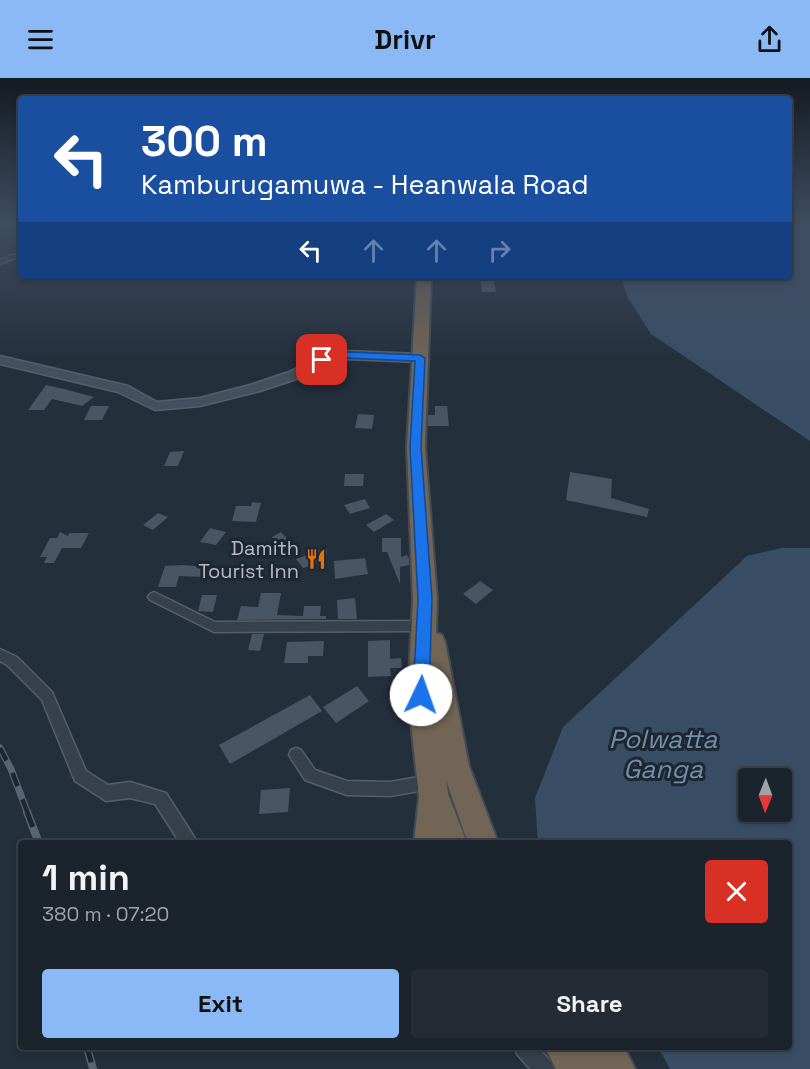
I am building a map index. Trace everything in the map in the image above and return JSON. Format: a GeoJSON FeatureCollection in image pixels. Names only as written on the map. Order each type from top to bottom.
{"type":"FeatureCollection","features":[{"type":"Feature","properties":{"kind":"highway"},"geometry":{"type":"LineString","coordinates":[[424,279],[416,447],[425,599],[421,695],[432,788],[429,840]]}},
{"type":"Feature","properties":{"kind":"highway"},"geometry":{"type":"LineString","coordinates":[[425,599],[455,766],[474,840]]}},
{"type":"Feature","properties":{"kind":"highway"},"geometry":{"type":"LineString","coordinates":[[432,788],[451,840]]}},
{"type":"Feature","properties":{"kind":"highway"},"geometry":{"type":"LineString","coordinates":[[566,1050],[577,1069]]}},
{"type":"Feature","properties":{"kind":"highway"},"geometry":{"type":"LineString","coordinates":[[605,1050],[616,1069]]}},
{"type":"Feature","properties":{"kind":"main road"},"geometry":{"type":"LineString","coordinates":[[0,360],[123,389],[155,406],[200,402],[255,388],[294,375],[322,360],[377,356],[420,358]]}},
{"type":"Feature","properties":{"kind":"street"},"geometry":{"type":"LineString","coordinates":[[154,597],[214,627],[424,626]]}},
{"type":"Feature","properties":{"kind":"street"},"geometry":{"type":"LineString","coordinates":[[0,655],[12,661],[47,696],[80,776],[106,793],[130,790],[160,798],[188,840]]}},
{"type":"Feature","properties":{"kind":"street"},"geometry":{"type":"LineString","coordinates":[[296,755],[310,775],[347,788],[432,788]]}},
{"type":"Feature","properties":{"kind":"street"},"geometry":{"type":"LineString","coordinates":[[527,1050],[544,1069]]}},
{"type":"Feature","properties":{"kind":"water"},"geometry":{"type":"Polygon","coordinates":[[[792,270],[810,270],[810,441],[651,334],[628,298],[621,279],[792,279],[792,270]]]}},
{"type":"Feature","properties":{"kind":"water","name":"Polwatta Ganga"},"geometry":{"type":"Polygon","coordinates":[[[782,548],[810,548],[810,1069],[670,1069],[660,1050],[792,1050],[792,840],[538,840],[535,798],[563,727],[747,556],[782,548]]]}},
{"type":"Feature","properties":{"kind":"building"},"geometry":{"type":"Polygon","coordinates":[[[480,279],[494,279],[496,292],[482,292],[480,279]]]}},
{"type":"Feature","properties":{"kind":"building"},"geometry":{"type":"Polygon","coordinates":[[[46,385],[94,397],[82,406],[52,399],[44,410],[28,410],[46,385]]]}},
{"type":"Feature","properties":{"kind":"building"},"geometry":{"type":"Polygon","coordinates":[[[91,406],[109,406],[102,420],[84,420],[91,406]]]}},
{"type":"Feature","properties":{"kind":"building"},"geometry":{"type":"Polygon","coordinates":[[[435,406],[447,406],[449,426],[428,426],[428,415],[435,415],[435,406]]]}},
{"type":"Feature","properties":{"kind":"building"},"geometry":{"type":"Polygon","coordinates":[[[358,414],[374,415],[372,429],[355,428],[358,414]]]}},
{"type":"Feature","properties":{"kind":"building"},"geometry":{"type":"Polygon","coordinates":[[[184,451],[178,466],[164,466],[170,452],[184,451]]]}},
{"type":"Feature","properties":{"kind":"building"},"geometry":{"type":"Polygon","coordinates":[[[570,472],[612,479],[611,498],[649,509],[647,517],[566,500],[570,472]]]}},
{"type":"Feature","properties":{"kind":"building"},"geometry":{"type":"Polygon","coordinates":[[[345,474],[364,474],[363,486],[344,486],[345,474]]]}},
{"type":"Feature","properties":{"kind":"building"},"geometry":{"type":"Polygon","coordinates":[[[365,499],[370,508],[350,514],[344,505],[365,499]]]}},
{"type":"Feature","properties":{"kind":"building"},"geometry":{"type":"Polygon","coordinates":[[[252,502],[261,503],[256,522],[232,521],[236,506],[251,506],[252,502]]]}},
{"type":"Feature","properties":{"kind":"building"},"geometry":{"type":"Polygon","coordinates":[[[158,513],[168,517],[153,530],[143,525],[158,513]]]}},
{"type":"Feature","properties":{"kind":"building"},"geometry":{"type":"Polygon","coordinates":[[[386,514],[394,520],[374,532],[366,525],[386,514]]]}},
{"type":"Feature","properties":{"kind":"building"},"geometry":{"type":"Polygon","coordinates":[[[210,528],[226,532],[216,545],[200,542],[210,528]]]}},
{"type":"Feature","properties":{"kind":"building"},"geometry":{"type":"Polygon","coordinates":[[[60,532],[68,536],[69,533],[89,533],[81,548],[62,548],[54,563],[44,563],[47,557],[40,557],[50,538],[57,538],[60,532]]]}},
{"type":"Feature","properties":{"kind":"building"},"geometry":{"type":"Polygon","coordinates":[[[281,532],[293,545],[283,550],[272,537],[281,532]]]}},
{"type":"Feature","properties":{"kind":"building"},"geometry":{"type":"Polygon","coordinates":[[[382,538],[401,538],[401,557],[407,555],[409,565],[400,567],[400,584],[387,552],[382,552],[382,538]]]}},
{"type":"Feature","properties":{"kind":"building"},"geometry":{"type":"Polygon","coordinates":[[[327,548],[326,560],[311,566],[303,568],[296,559],[327,548]]]}},
{"type":"Feature","properties":{"kind":"building"},"geometry":{"type":"Polygon","coordinates":[[[365,558],[368,574],[335,579],[334,561],[365,558]]]}},
{"type":"Feature","properties":{"kind":"building"},"geometry":{"type":"Polygon","coordinates":[[[165,566],[208,567],[204,577],[179,576],[176,587],[158,587],[165,566]]]}},
{"type":"Feature","properties":{"kind":"building"},"geometry":{"type":"Polygon","coordinates":[[[480,581],[493,590],[476,604],[463,594],[480,581]]]}},
{"type":"Feature","properties":{"kind":"building"},"geometry":{"type":"Polygon","coordinates":[[[261,593],[281,593],[277,615],[303,616],[304,606],[321,606],[320,616],[326,616],[326,619],[237,620],[241,606],[258,607],[261,593]]]}},
{"type":"Feature","properties":{"kind":"building"},"geometry":{"type":"Polygon","coordinates":[[[202,595],[217,595],[213,612],[198,611],[202,595]]]}},
{"type":"Feature","properties":{"kind":"building"},"geometry":{"type":"Polygon","coordinates":[[[355,598],[357,619],[338,619],[337,600],[355,598]]]}},
{"type":"Feature","properties":{"kind":"building"},"geometry":{"type":"Polygon","coordinates":[[[252,634],[264,634],[260,651],[248,650],[252,634]]]}},
{"type":"Feature","properties":{"kind":"building"},"geometry":{"type":"Polygon","coordinates":[[[390,640],[390,659],[401,658],[402,668],[390,668],[391,676],[368,677],[368,641],[390,640]]]}},
{"type":"Feature","properties":{"kind":"building"},"geometry":{"type":"Polygon","coordinates":[[[324,641],[323,656],[308,656],[308,663],[284,663],[287,642],[324,641]]]}},
{"type":"Feature","properties":{"kind":"building"},"geometry":{"type":"Polygon","coordinates":[[[357,686],[369,701],[336,723],[323,707],[357,686]]]}},
{"type":"Feature","properties":{"kind":"building"},"geometry":{"type":"Polygon","coordinates":[[[310,695],[322,711],[230,764],[219,745],[310,695]]]}},
{"type":"Feature","properties":{"kind":"building"},"geometry":{"type":"Polygon","coordinates":[[[290,788],[288,812],[259,814],[261,790],[290,788]]]}},
{"type":"Feature","properties":{"kind":"railway"},"geometry":{"type":"LineString","coordinates":[[0,748],[11,769],[28,814]]}},
{"type":"Feature","properties":{"kind":"railway"},"geometry":{"type":"LineString","coordinates":[[27,812],[38,840]]}},
{"type":"Feature","properties":{"kind":"railway"},"geometry":{"type":"LineString","coordinates":[[88,1050],[93,1069]]}},
{"type":"Feature","properties":{"kind":"place","name":"Damith Tourist Inn"},"geometry":{"type":"Point","coordinates":[316,559]}},
{"type":"Feature","properties":{"kind":"route"},"geometry":{"type":"LineString","coordinates":[[322,360],[347,355],[420,358],[416,447],[425,599],[421,695]]}}]}
